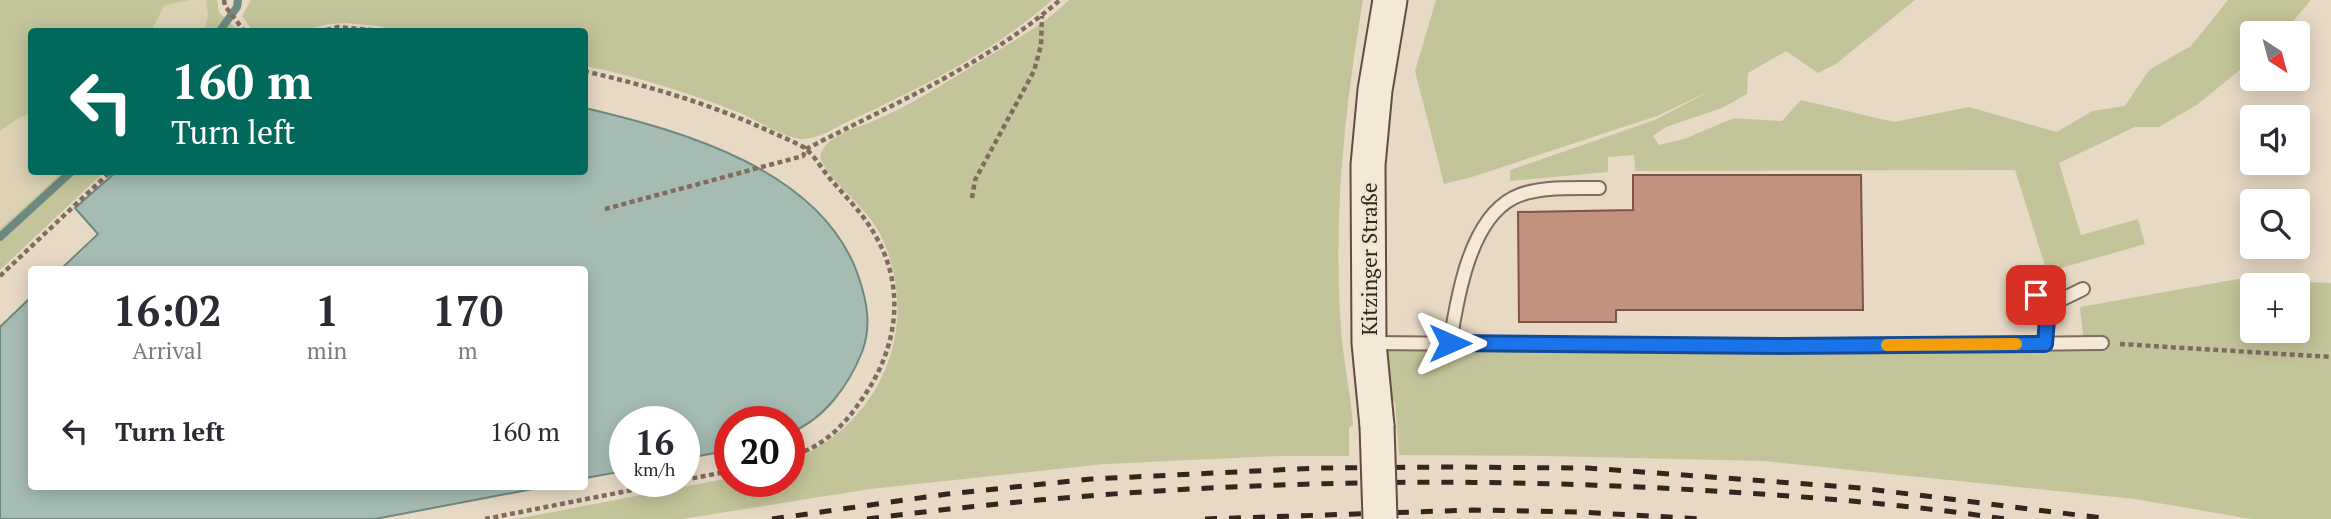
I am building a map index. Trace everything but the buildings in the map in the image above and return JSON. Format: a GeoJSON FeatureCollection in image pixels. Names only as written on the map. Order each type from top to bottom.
{"type":"FeatureCollection","features":[{"type":"Feature","properties":{"kind":"street","name":"Kitzinger Straße"},"geometry":{"type":"LineString","coordinates":[[1380,519],[1377,426],[1369,342],[1368,165],[1375,90],[1390,0]]}},
{"type":"Feature","properties":{"kind":"lane"},"geometry":{"type":"LineString","coordinates":[[1450,343],[1458,292],[1479,236],[1495,209],[1515,196],[1554,189],[1599,188]]}},
{"type":"Feature","properties":{"kind":"lane"},"geometry":{"type":"LineString","coordinates":[[2048,306],[2083,289]]}},
{"type":"Feature","properties":{"kind":"lane"},"geometry":{"type":"LineString","coordinates":[[2036,295],[2048,306]]}},
{"type":"Feature","properties":{"kind":"lane"},"geometry":{"type":"LineString","coordinates":[[2045,344],[2048,306]]}},
{"type":"Feature","properties":{"kind":"lane"},"geometry":{"type":"LineString","coordinates":[[1369,342],[1782,346],[2102,343]]}},
{"type":"Feature","properties":{"kind":"path"},"geometry":{"type":"LineString","coordinates":[[605,209],[803,156],[806,149],[957,72],[1060,0]]}},
{"type":"Feature","properties":{"kind":"path"},"geometry":{"type":"LineString","coordinates":[[225,3],[242,28]]}},
{"type":"Feature","properties":{"kind":"path"},"geometry":{"type":"LineString","coordinates":[[972,198],[975,180],[1034,71],[1041,45],[1042,15]]}},
{"type":"Feature","properties":{"kind":"path"},"geometry":{"type":"LineString","coordinates":[[588,72],[702,103],[806,149],[875,235],[884,252],[895,291],[894,333],[877,378],[847,422],[823,443],[805,450]]}},
{"type":"Feature","properties":{"kind":"path"},"geometry":{"type":"LineString","coordinates":[[0,276],[107,175]]}},
{"type":"Feature","properties":{"kind":"path"},"geometry":{"type":"LineString","coordinates":[[2102,343],[2331,357]]}},
{"type":"Feature","properties":{"kind":"path"},"geometry":{"type":"LineString","coordinates":[[485,519],[609,495]]}},
{"type":"Feature","properties":{"kind":"shaded area"},"geometry":{"type":"Polygon","coordinates":[[[206,0],[208,16],[205,28],[153,28],[165,5],[206,0]]]}},
{"type":"Feature","properties":{"kind":"shaded area"},"geometry":{"type":"Polygon","coordinates":[[[588,109],[705,143],[781,182],[814,208],[840,239],[858,275],[866,304],[867,333],[862,352],[842,389],[824,410],[805,425],[805,406],[714,406],[714,453],[700,456],[700,406],[609,406],[609,474],[588,477],[588,266],[64,266],[98,234],[75,208],[113,175],[588,175],[588,109]]]}},
{"type":"Feature","properties":{"kind":"shaded area"},"geometry":{"type":"Polygon","coordinates":[[[28,114],[28,175],[59,175],[0,229],[0,131],[28,114]]]}},
{"type":"Feature","properties":{"kind":"shaded area"},"geometry":{"type":"Polygon","coordinates":[[[28,300],[28,490],[527,490],[375,519],[0,519],[0,327],[28,300]]]}},
{"type":"Feature","properties":{"kind":"green space"},"geometry":{"type":"Polygon","coordinates":[[[0,0],[191,0],[165,5],[153,28],[28,28],[28,114],[0,131],[0,0]]]}},
{"type":"Feature","properties":{"kind":"green space"},"geometry":{"type":"Polygon","coordinates":[[[206,0],[217,0],[219,12],[236,28],[205,28],[208,16],[206,0]]]}},
{"type":"Feature","properties":{"kind":"green space"},"geometry":{"type":"Polygon","coordinates":[[[251,0],[1052,0],[1006,36],[956,67],[827,132],[802,139],[682,92],[588,67],[588,28],[387,28],[346,23],[313,28],[251,28],[242,16],[251,0]]]}},
{"type":"Feature","properties":{"kind":"green space"},"geometry":{"type":"Polygon","coordinates":[[[1069,0],[1363,0],[1345,127],[1339,212],[1339,298],[1353,425],[1349,428],[1349,456],[1280,456],[1105,464],[870,489],[683,519],[516,519],[631,497],[700,497],[700,484],[714,481],[714,497],[805,497],[805,454],[847,425],[869,400],[884,372],[894,341],[897,308],[894,274],[883,240],[864,211],[824,166],[822,151],[838,136],[919,99],[1050,17],[1069,0]]]}},
{"type":"Feature","properties":{"kind":"green space"},"geometry":{"type":"Polygon","coordinates":[[[1436,0],[1915,0],[1836,64],[1818,73],[1786,51],[1748,73],[1747,94],[1722,108],[1666,127],[1653,136],[1659,145],[1684,139],[1734,118],[1782,121],[1801,100],[1894,122],[1969,107],[2057,132],[2092,111],[2125,106],[2149,70],[2191,46],[2228,0],[2311,0],[2293,21],[2240,21],[2240,70],[2198,104],[2159,127],[2135,127],[2059,163],[2081,235],[2138,219],[2145,244],[2047,272],[2015,170],[1635,171],[1634,155],[1608,157],[1608,172],[1510,181],[1510,170],[1655,120],[1712,90],[1657,116],[1444,184],[1415,71],[1436,0]]]}},
{"type":"Feature","properties":{"kind":"green space"},"geometry":{"type":"Polygon","coordinates":[[[59,175],[101,175],[0,270],[0,229],[59,175]]]}},
{"type":"Feature","properties":{"kind":"green space"},"geometry":{"type":"Polygon","coordinates":[[[2238,279],[2240,343],[2310,343],[2310,282],[2331,283],[2331,519],[2251,519],[2135,499],[1763,461],[1399,455],[1395,402],[1388,398],[1384,346],[2084,346],[2080,307],[2238,279]]]}},
{"type":"Feature","properties":{"kind":"waterway"},"geometry":{"type":"LineString","coordinates":[[222,28],[237,7],[238,0]]}},
{"type":"Feature","properties":{"kind":"waterway"},"geometry":{"type":"LineString","coordinates":[[0,237],[68,175]]}},
{"type":"Feature","properties":{"kind":"railway"},"geometry":{"type":"LineString","coordinates":[[772,519],[947,494],[1091,479],[1318,468],[1449,467],[1587,468],[1861,488],[2110,519]]}},
{"type":"Feature","properties":{"kind":"railway"},"geometry":{"type":"LineString","coordinates":[[867,519],[1069,497],[1171,490],[1272,485],[1476,482],[1761,494],[1883,504],[2005,519]]}},
{"type":"Feature","properties":{"kind":"railway"},"geometry":{"type":"LineString","coordinates":[[1205,519],[1473,510],[1579,512],[1703,519]]}},
{"type":"Feature","properties":{"kind":"slow traffic"},"geometry":{"type":"LineString","coordinates":[[1887,345],[2016,344]]}},
{"type":"Feature","properties":{"kind":"route"},"geometry":{"type":"LineString","coordinates":[[1450,343],[1782,346],[2045,344],[2048,306],[2036,295]]}}]}
